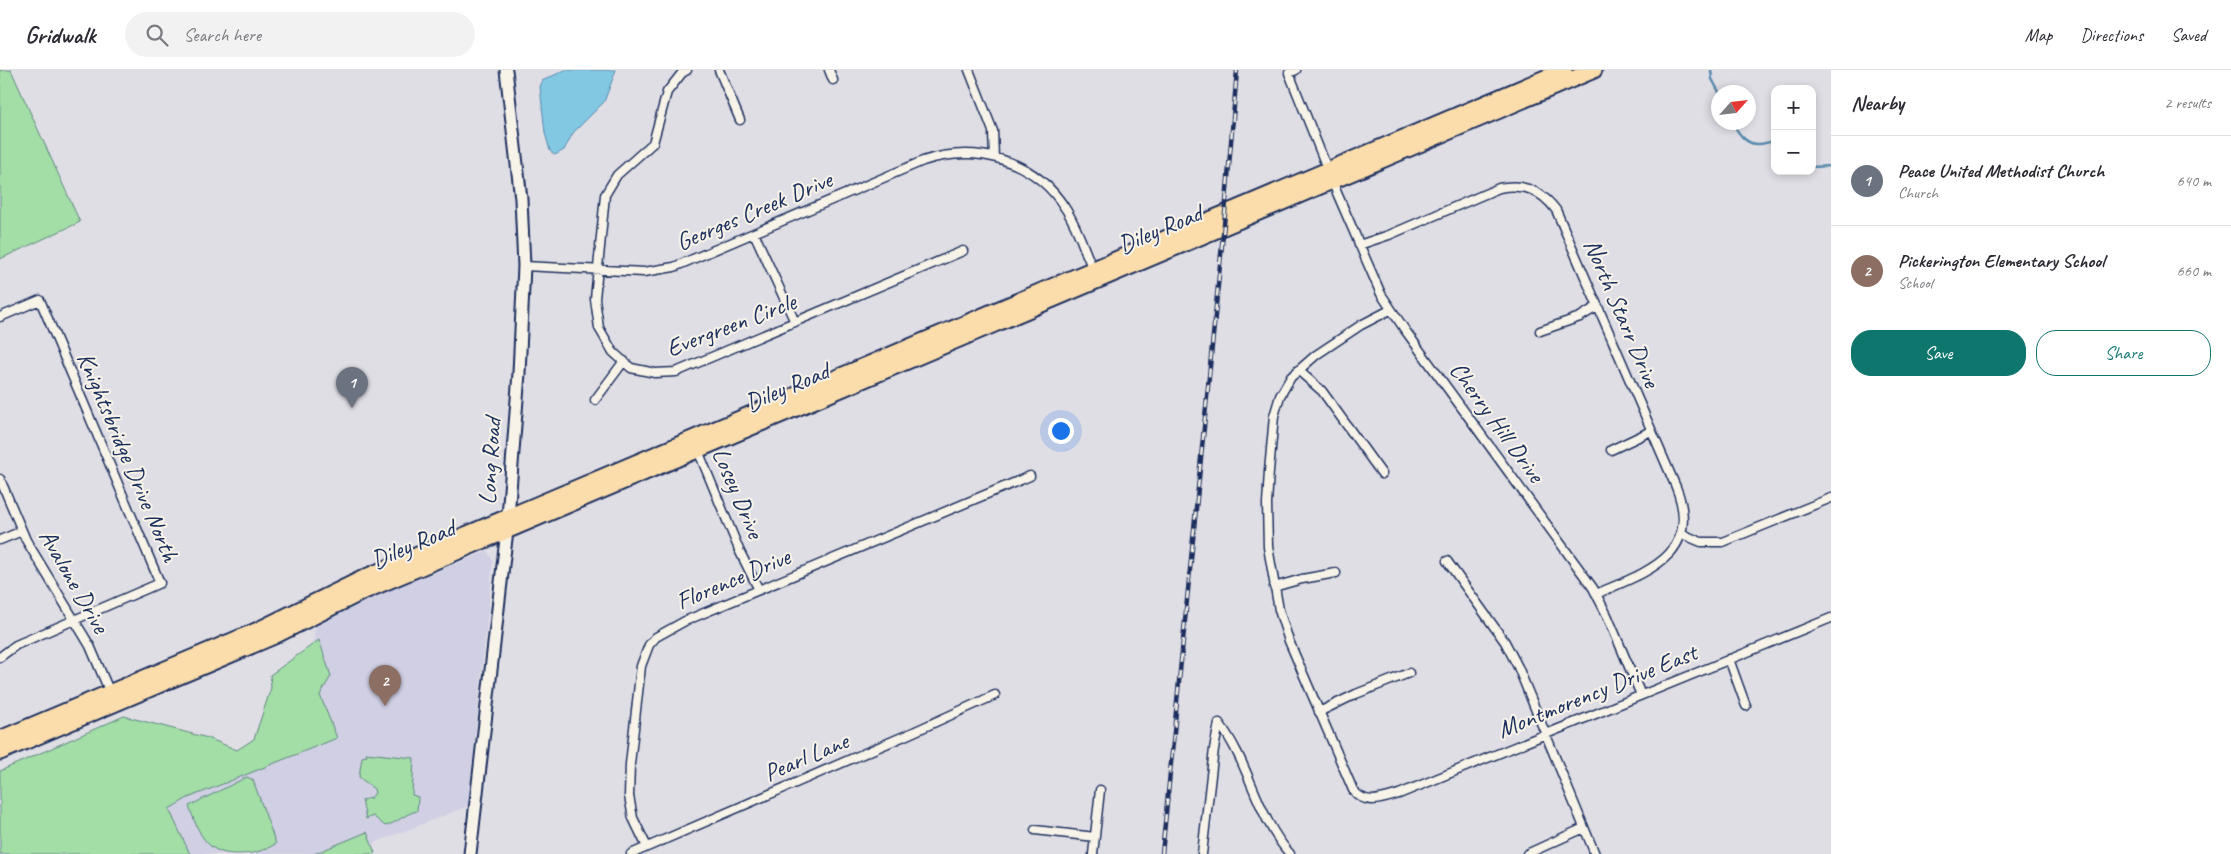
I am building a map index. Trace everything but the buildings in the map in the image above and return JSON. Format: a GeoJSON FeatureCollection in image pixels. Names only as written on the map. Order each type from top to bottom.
{"type":"FeatureCollection","features":[{"type":"Feature","properties":{"kind":"highway","name":"Diley Road"},"geometry":{"type":"LineString","coordinates":[[1331,176],[1564,70]]}},
{"type":"Feature","properties":{"kind":"highway","name":"Diley Road"},"geometry":{"type":"LineString","coordinates":[[0,739],[264,640],[348,598],[507,524],[1331,176],[1594,70]]}},
{"type":"Feature","properties":{"kind":"highway","name":"Diley Road"},"geometry":{"type":"LineString","coordinates":[[0,752],[112,698]]}},
{"type":"Feature","properties":{"kind":"main road","name":"Long Road"},"geometry":{"type":"LineString","coordinates":[[470,854],[507,524],[519,373],[524,266],[521,200],[506,70]]}},
{"type":"Feature","properties":{"kind":"street","name":"Evergreen Circle"},"geometry":{"type":"LineString","coordinates":[[688,70],[682,73],[667,92],[653,143],[616,175],[605,196],[595,299],[599,328],[613,352],[631,368],[655,373],[676,372],[963,251]]}},
{"type":"Feature","properties":{"kind":"street"},"geometry":{"type":"LineString","coordinates":[[719,70],[740,120]]}},
{"type":"Feature","properties":{"kind":"street"},"geometry":{"type":"LineString","coordinates":[[829,70],[833,80]]}},
{"type":"Feature","properties":{"kind":"street"},"geometry":{"type":"LineString","coordinates":[[969,70],[993,131],[994,156],[1030,173],[1049,188],[1066,209],[1096,276]]}},
{"type":"Feature","properties":{"kind":"street","name":"Cherry Hill Drive"},"geometry":{"type":"LineString","coordinates":[[1296,70],[1289,73],[1381,294],[1390,310],[1580,568],[1596,594],[1641,695]]}},
{"type":"Feature","properties":{"kind":"street","name":"Georges Creek Drive"},"geometry":{"type":"LineString","coordinates":[[524,266],[644,272],[674,267],[936,157],[965,153],[994,156]]}},
{"type":"Feature","properties":{"kind":"street","name":"North Starr Drive"},"geometry":{"type":"LineString","coordinates":[[1359,244],[1389,235],[1499,188],[1510,186],[1528,188],[1541,194],[1556,210],[1680,497],[1684,518],[1682,534]]}},
{"type":"Feature","properties":{"kind":"street"},"geometry":{"type":"LineString","coordinates":[[754,232],[795,322]]}},
{"type":"Feature","properties":{"kind":"street","name":"Knightsbridge Drive North"},"geometry":{"type":"LineString","coordinates":[[0,317],[40,300],[160,583],[74,620]]}},
{"type":"Feature","properties":{"kind":"street"},"geometry":{"type":"LineString","coordinates":[[1540,331],[1580,317],[1598,306]]}},
{"type":"Feature","properties":{"kind":"street"},"geometry":{"type":"LineString","coordinates":[[1390,310],[1361,325],[1316,355],[1298,370],[1283,391],[1273,422],[1266,525],[1274,587],[1286,633],[1319,712],[1356,694],[1409,673]]}},
{"type":"Feature","properties":{"kind":"street"},"geometry":{"type":"LineString","coordinates":[[595,400],[624,361]]}},
{"type":"Feature","properties":{"kind":"street"},"geometry":{"type":"LineString","coordinates":[[1298,370],[1322,391],[1382,474]]}},
{"type":"Feature","properties":{"kind":"street"},"geometry":{"type":"LineString","coordinates":[[1611,450],[1651,431]]}},
{"type":"Feature","properties":{"kind":"street","name":"Losey Drive"},"geometry":{"type":"LineString","coordinates":[[696,444],[740,552],[759,590]]}},
{"type":"Feature","properties":{"kind":"street","name":"Florence Drive"},"geometry":{"type":"LineString","coordinates":[[647,848],[633,818],[629,785],[639,682],[644,655],[656,637],[665,631],[759,590],[1030,476]]}},
{"type":"Feature","properties":{"kind":"street","name":"Avalone Drive"},"geometry":{"type":"LineString","coordinates":[[0,479],[22,531],[90,646],[112,698]]}},
{"type":"Feature","properties":{"kind":"street"},"geometry":{"type":"LineString","coordinates":[[1596,594],[1643,573],[1658,564],[1676,547],[1682,534],[1701,542],[1723,542],[1831,498]]}},
{"type":"Feature","properties":{"kind":"street"},"geometry":{"type":"LineString","coordinates":[[0,540],[22,531]]}},
{"type":"Feature","properties":{"kind":"street"},"geometry":{"type":"LineString","coordinates":[[1447,561],[1505,642],[1546,734],[1595,854]]}},
{"type":"Feature","properties":{"kind":"street"},"geometry":{"type":"LineString","coordinates":[[1274,587],[1302,579],[1336,573]]}},
{"type":"Feature","properties":{"kind":"street","name":"Montmorency Drive East"},"geometry":{"type":"LineString","coordinates":[[1319,712],[1353,790],[1364,800],[1378,799],[1399,794],[1831,618]]}},
{"type":"Feature","properties":{"kind":"street"},"geometry":{"type":"LineString","coordinates":[[0,657],[16,645],[74,620]]}},
{"type":"Feature","properties":{"kind":"street"},"geometry":{"type":"LineString","coordinates":[[1729,659],[1746,706]]}},
{"type":"Feature","properties":{"kind":"street","name":"Pearl Lane"},"geometry":{"type":"LineString","coordinates":[[631,854],[910,734],[995,694]]}},
{"type":"Feature","properties":{"kind":"street"},"geometry":{"type":"LineString","coordinates":[[1202,854],[1214,749],[1219,723],[1237,751],[1263,814],[1278,840],[1290,854]]}},
{"type":"Feature","properties":{"kind":"street"},"geometry":{"type":"LineString","coordinates":[[1093,854],[1100,790]]}},
{"type":"Feature","properties":{"kind":"street"},"geometry":{"type":"LineString","coordinates":[[1527,854],[1584,828]]}},
{"type":"Feature","properties":{"kind":"street"},"geometry":{"type":"LineString","coordinates":[[1035,830],[1095,836]]}},
{"type":"Feature","properties":{"kind":"shaded area"},"geometry":{"type":"Polygon","coordinates":[[[487,551],[493,561],[468,806],[346,854],[178,854],[156,803],[285,736],[309,666],[316,625],[378,595],[487,551]]]}},
{"type":"Feature","properties":{"kind":"green space"},"geometry":{"type":"Polygon","coordinates":[[[0,70],[11,70],[80,222],[0,259],[0,70]]]}},
{"type":"Feature","properties":{"kind":"green space"},"geometry":{"type":"Polygon","coordinates":[[[319,640],[331,676],[320,695],[337,738],[188,798],[169,809],[190,854],[0,854],[0,771],[124,716],[208,738],[237,750],[254,739],[271,688],[270,675],[319,640]]]}},
{"type":"Feature","properties":{"kind":"green space"},"geometry":{"type":"Polygon","coordinates":[[[366,753],[414,758],[412,795],[418,797],[417,811],[385,826],[373,816],[366,819],[362,800],[371,798],[375,793],[374,789],[359,777],[362,757],[367,756],[366,753]]]}},
{"type":"Feature","properties":{"kind":"green space"},"geometry":{"type":"Polygon","coordinates":[[[247,777],[253,780],[276,844],[261,851],[248,854],[225,853],[217,850],[204,839],[189,806],[247,777]]]}},
{"type":"Feature","properties":{"kind":"green space"},"geometry":{"type":"Polygon","coordinates":[[[367,832],[375,853],[373,854],[314,854],[367,832]]]}},
{"type":"Feature","properties":{"kind":"water"},"geometry":{"type":"Polygon","coordinates":[[[565,70],[616,70],[604,102],[573,133],[564,150],[555,155],[550,151],[545,133],[540,87],[542,81],[565,70]]]}},
{"type":"Feature","properties":{"kind":"waterway"},"geometry":{"type":"LineString","coordinates":[[1711,70],[1715,85]]}},
{"type":"Feature","properties":{"kind":"waterway"},"geometry":{"type":"LineString","coordinates":[[1737,130],[1750,143],[1771,142]]}},
{"type":"Feature","properties":{"kind":"waterway"},"geometry":{"type":"LineString","coordinates":[[1816,167],[1831,166]]}},
{"type":"Feature","properties":{"kind":"railway"},"geometry":{"type":"LineString","coordinates":[[1162,854],[1225,214],[1237,70]]}},
{"type":"Feature","properties":{"kind":"place","name":"Peace United Methodist Church"},"geometry":{"type":"Point","coordinates":[352,408]}},
{"type":"Feature","properties":{"kind":"place","name":"Pickerington Elementary School"},"geometry":{"type":"Point","coordinates":[385,706]}}]}
